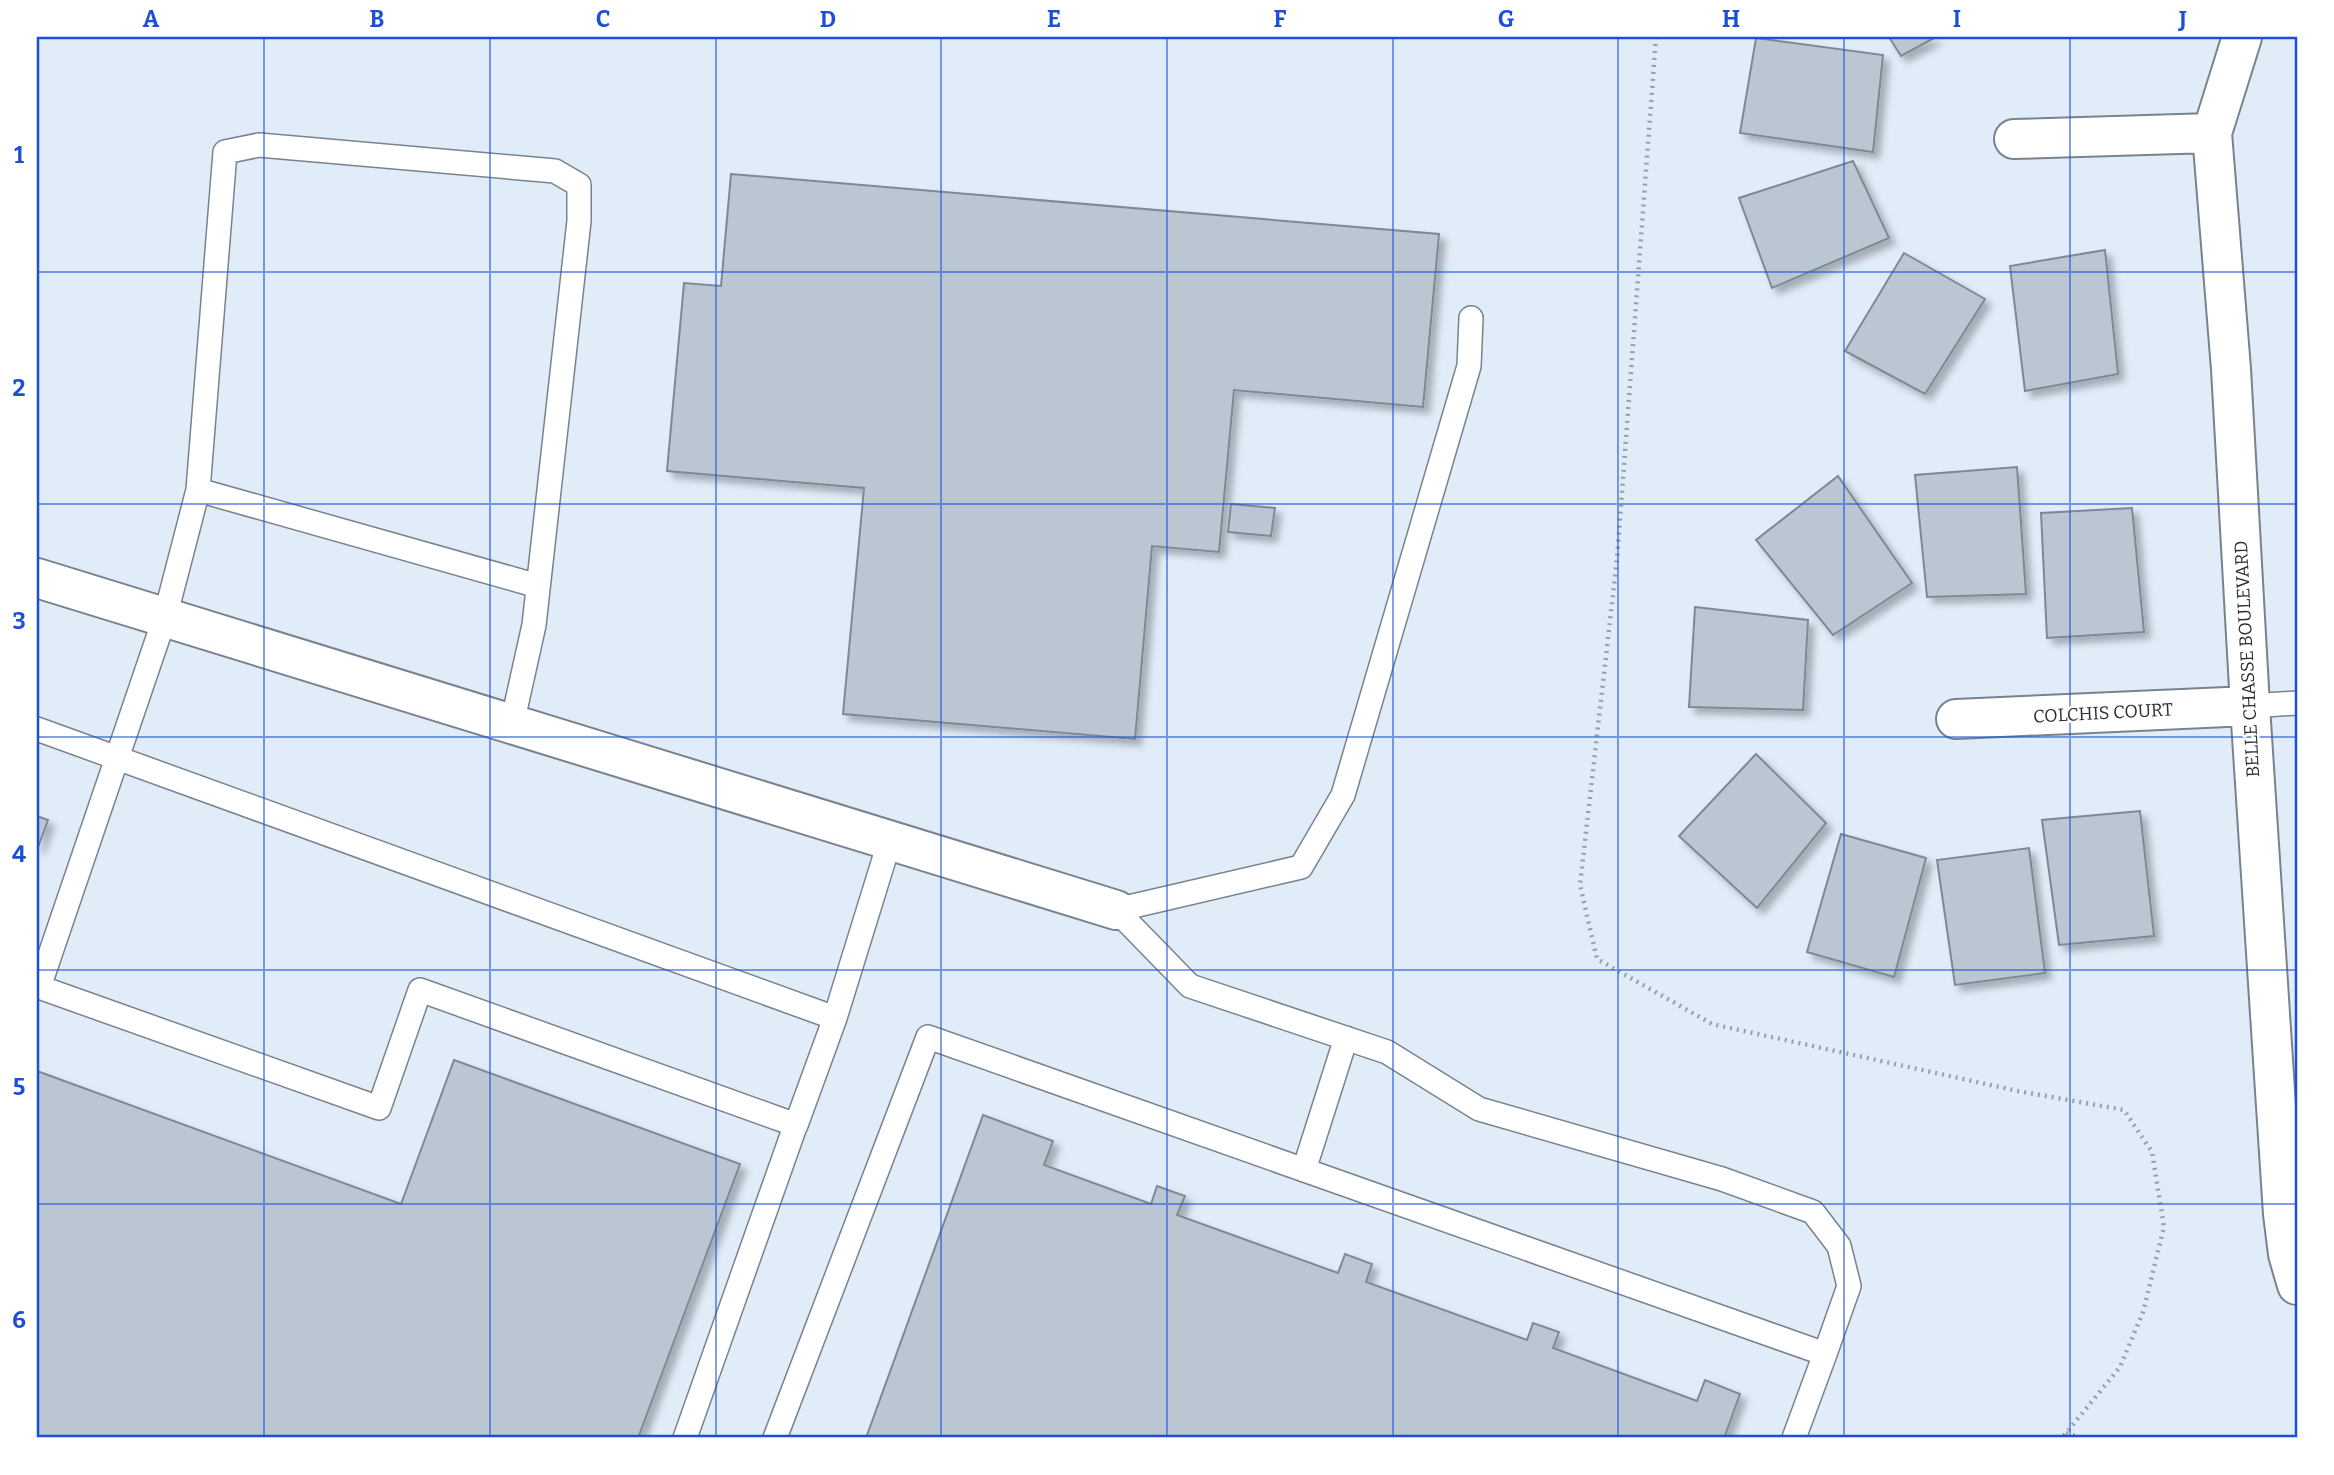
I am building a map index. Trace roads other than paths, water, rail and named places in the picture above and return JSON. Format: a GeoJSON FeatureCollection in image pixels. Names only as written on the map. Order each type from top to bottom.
{"type":"FeatureCollection","features":[{"type":"Feature","properties":{"kind":"street","name":"BELLE CHASSE BOULEVARD"},"geometry":{"type":"LineString","coordinates":[[2242,37],[2212,133],[2231,369],[2283,1214],[2296,1276]]}},
{"type":"Feature","properties":{"kind":"street"},"geometry":{"type":"LineString","coordinates":[[2014,139],[2212,133]]}},
{"type":"Feature","properties":{"kind":"street"},"geometry":{"type":"LineString","coordinates":[[37,578],[1116,910]]}},
{"type":"Feature","properties":{"kind":"street","name":"COLCHIS COURT"},"geometry":{"type":"LineString","coordinates":[[1956,719],[2250,706]]}},
{"type":"Feature","properties":{"kind":"lane"},"geometry":{"type":"LineString","coordinates":[[512,724],[534,625],[579,221],[579,185],[555,172],[259,145],[225,152],[198,491],[165,617],[39,987],[379,1108],[420,990],[796,1125],[798,1118]]}},
{"type":"Feature","properties":{"kind":"lane"},"geometry":{"type":"LineString","coordinates":[[1116,910],[1301,867],[1342,795],[1469,366],[1471,318]]}},
{"type":"Feature","properties":{"kind":"lane"},"geometry":{"type":"LineString","coordinates":[[198,491],[538,586]]}},
{"type":"Feature","properties":{"kind":"lane"},"geometry":{"type":"LineString","coordinates":[[2250,706],[2297,703]]}},
{"type":"Feature","properties":{"kind":"lane"},"geometry":{"type":"LineString","coordinates":[[37,729],[835,1018]]}},
{"type":"Feature","properties":{"kind":"lane"},"geometry":{"type":"LineString","coordinates":[[685,1438],[835,1018],[890,840]]}},
{"type":"Feature","properties":{"kind":"lane"},"geometry":{"type":"LineString","coordinates":[[1116,910],[1190,986],[1387,1052],[1479,1109],[1722,1179],[1813,1212],[1839,1246],[1849,1286],[1794,1438]]}},
{"type":"Feature","properties":{"kind":"lane"},"geometry":{"type":"LineString","coordinates":[[775,1438],[928,1037],[1825,1354]]}},
{"type":"Feature","properties":{"kind":"lane"},"geometry":{"type":"LineString","coordinates":[[1304,1170],[1346,1038]]}}]}
